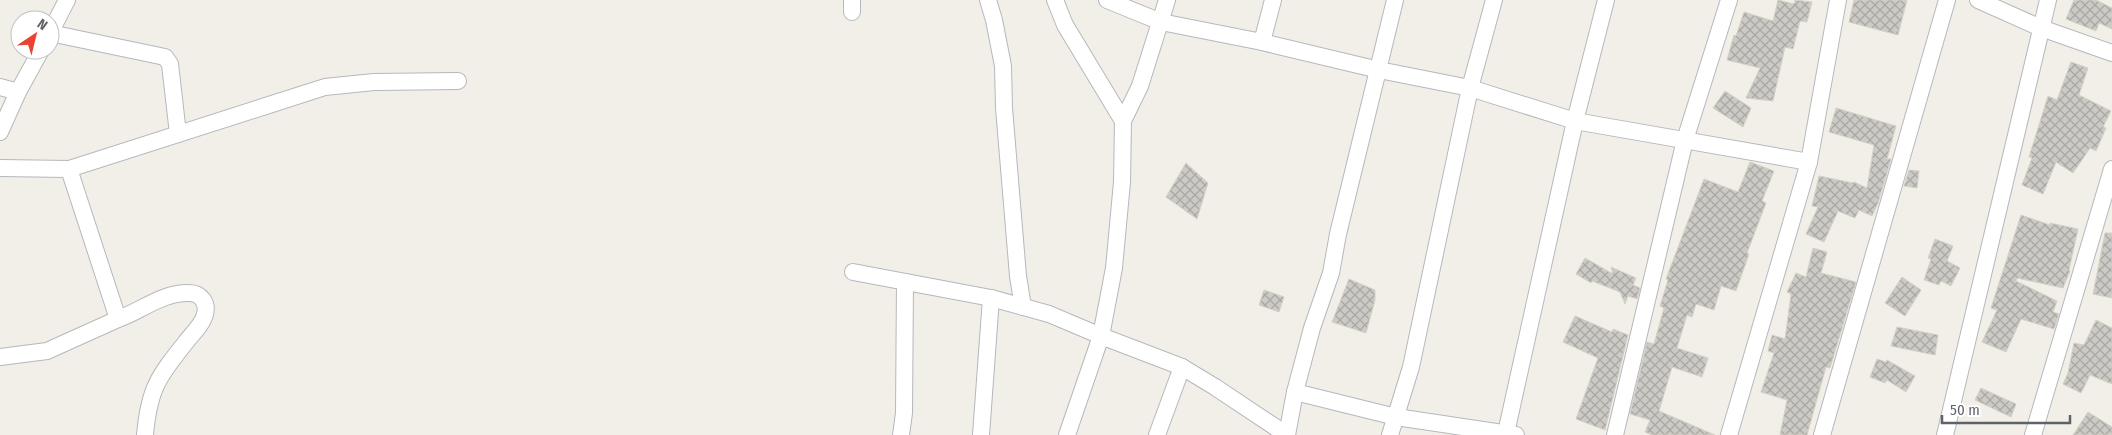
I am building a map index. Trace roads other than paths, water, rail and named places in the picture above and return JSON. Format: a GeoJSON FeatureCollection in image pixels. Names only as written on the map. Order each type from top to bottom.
{"type":"FeatureCollection","features":[{"type":"Feature","properties":{"kind":"street"},"geometry":{"type":"LineString","coordinates":[[988,0],[1003,66],[1004,108],[1016,257],[1023,307]]}},
{"type":"Feature","properties":{"kind":"street"},"geometry":{"type":"LineString","coordinates":[[1055,0],[1065,25],[1123,121]]}},
{"type":"Feature","properties":{"kind":"street"},"geometry":{"type":"LineString","coordinates":[[1107,0],[1160,22],[1262,42],[1378,70],[1470,88],[1576,122],[1809,162]]}},
{"type":"Feature","properties":{"kind":"street"},"geometry":{"type":"LineString","coordinates":[[1067,435],[1102,336],[1114,268],[1122,182],[1123,121],[1140,86],[1167,0]]}},
{"type":"Feature","properties":{"kind":"street"},"geometry":{"type":"LineString","coordinates":[[1262,42],[1273,0]]}},
{"type":"Feature","properties":{"kind":"street"},"geometry":{"type":"LineString","coordinates":[[853,272],[991,298],[1049,314],[1182,367],[1287,435],[1295,392],[1312,328],[1331,273],[1338,234],[1395,0]]}},
{"type":"Feature","properties":{"kind":"street"},"geometry":{"type":"LineString","coordinates":[[1390,435],[1411,367],[1470,88],[1494,0]]}},
{"type":"Feature","properties":{"kind":"street"},"geometry":{"type":"LineString","coordinates":[[1295,392],[1396,417],[1479,432],[1511,434],[1576,122],[1606,0]]}},
{"type":"Feature","properties":{"kind":"street"},"geometry":{"type":"LineString","coordinates":[[1615,435],[1686,140],[1729,0]]}},
{"type":"Feature","properties":{"kind":"street"},"geometry":{"type":"LineString","coordinates":[[1729,435],[1809,162],[1838,0]]}},
{"type":"Feature","properties":{"kind":"street"},"geometry":{"type":"LineString","coordinates":[[1822,435],[1947,0]]}},
{"type":"Feature","properties":{"kind":"street"},"geometry":{"type":"LineString","coordinates":[[1978,0],[2041,28],[2112,53]]}},
{"type":"Feature","properties":{"kind":"street"},"geometry":{"type":"LineString","coordinates":[[1945,435],[2048,0]]}},
{"type":"Feature","properties":{"kind":"street"},"geometry":{"type":"LineString","coordinates":[[60,35],[165,57],[170,64],[178,134]]}},
{"type":"Feature","properties":{"kind":"street"},"geometry":{"type":"LineString","coordinates":[[0,132],[18,92],[36,60]]}},
{"type":"Feature","properties":{"kind":"street"},"geometry":{"type":"LineString","coordinates":[[0,168],[69,169],[325,87],[374,82],[458,81]]}},
{"type":"Feature","properties":{"kind":"street"},"geometry":{"type":"LineString","coordinates":[[0,87],[18,92]]}},
{"type":"Feature","properties":{"kind":"street"},"geometry":{"type":"LineString","coordinates":[[69,169],[118,319]]}},
{"type":"Feature","properties":{"kind":"street"},"geometry":{"type":"LineString","coordinates":[[2034,435],[2112,169]]}},
{"type":"Feature","properties":{"kind":"street"},"geometry":{"type":"LineString","coordinates":[[901,435],[904,413],[905,282]]}},
{"type":"Feature","properties":{"kind":"street"},"geometry":{"type":"LineString","coordinates":[[0,357],[47,351],[152,303],[188,293],[195,294],[204,300],[206,307],[204,319],[165,369],[152,393],[145,435]]}},
{"type":"Feature","properties":{"kind":"street"},"geometry":{"type":"LineString","coordinates":[[981,435],[991,298]]}},
{"type":"Feature","properties":{"kind":"street"},"geometry":{"type":"LineString","coordinates":[[1157,435],[1182,367]]}}]}
